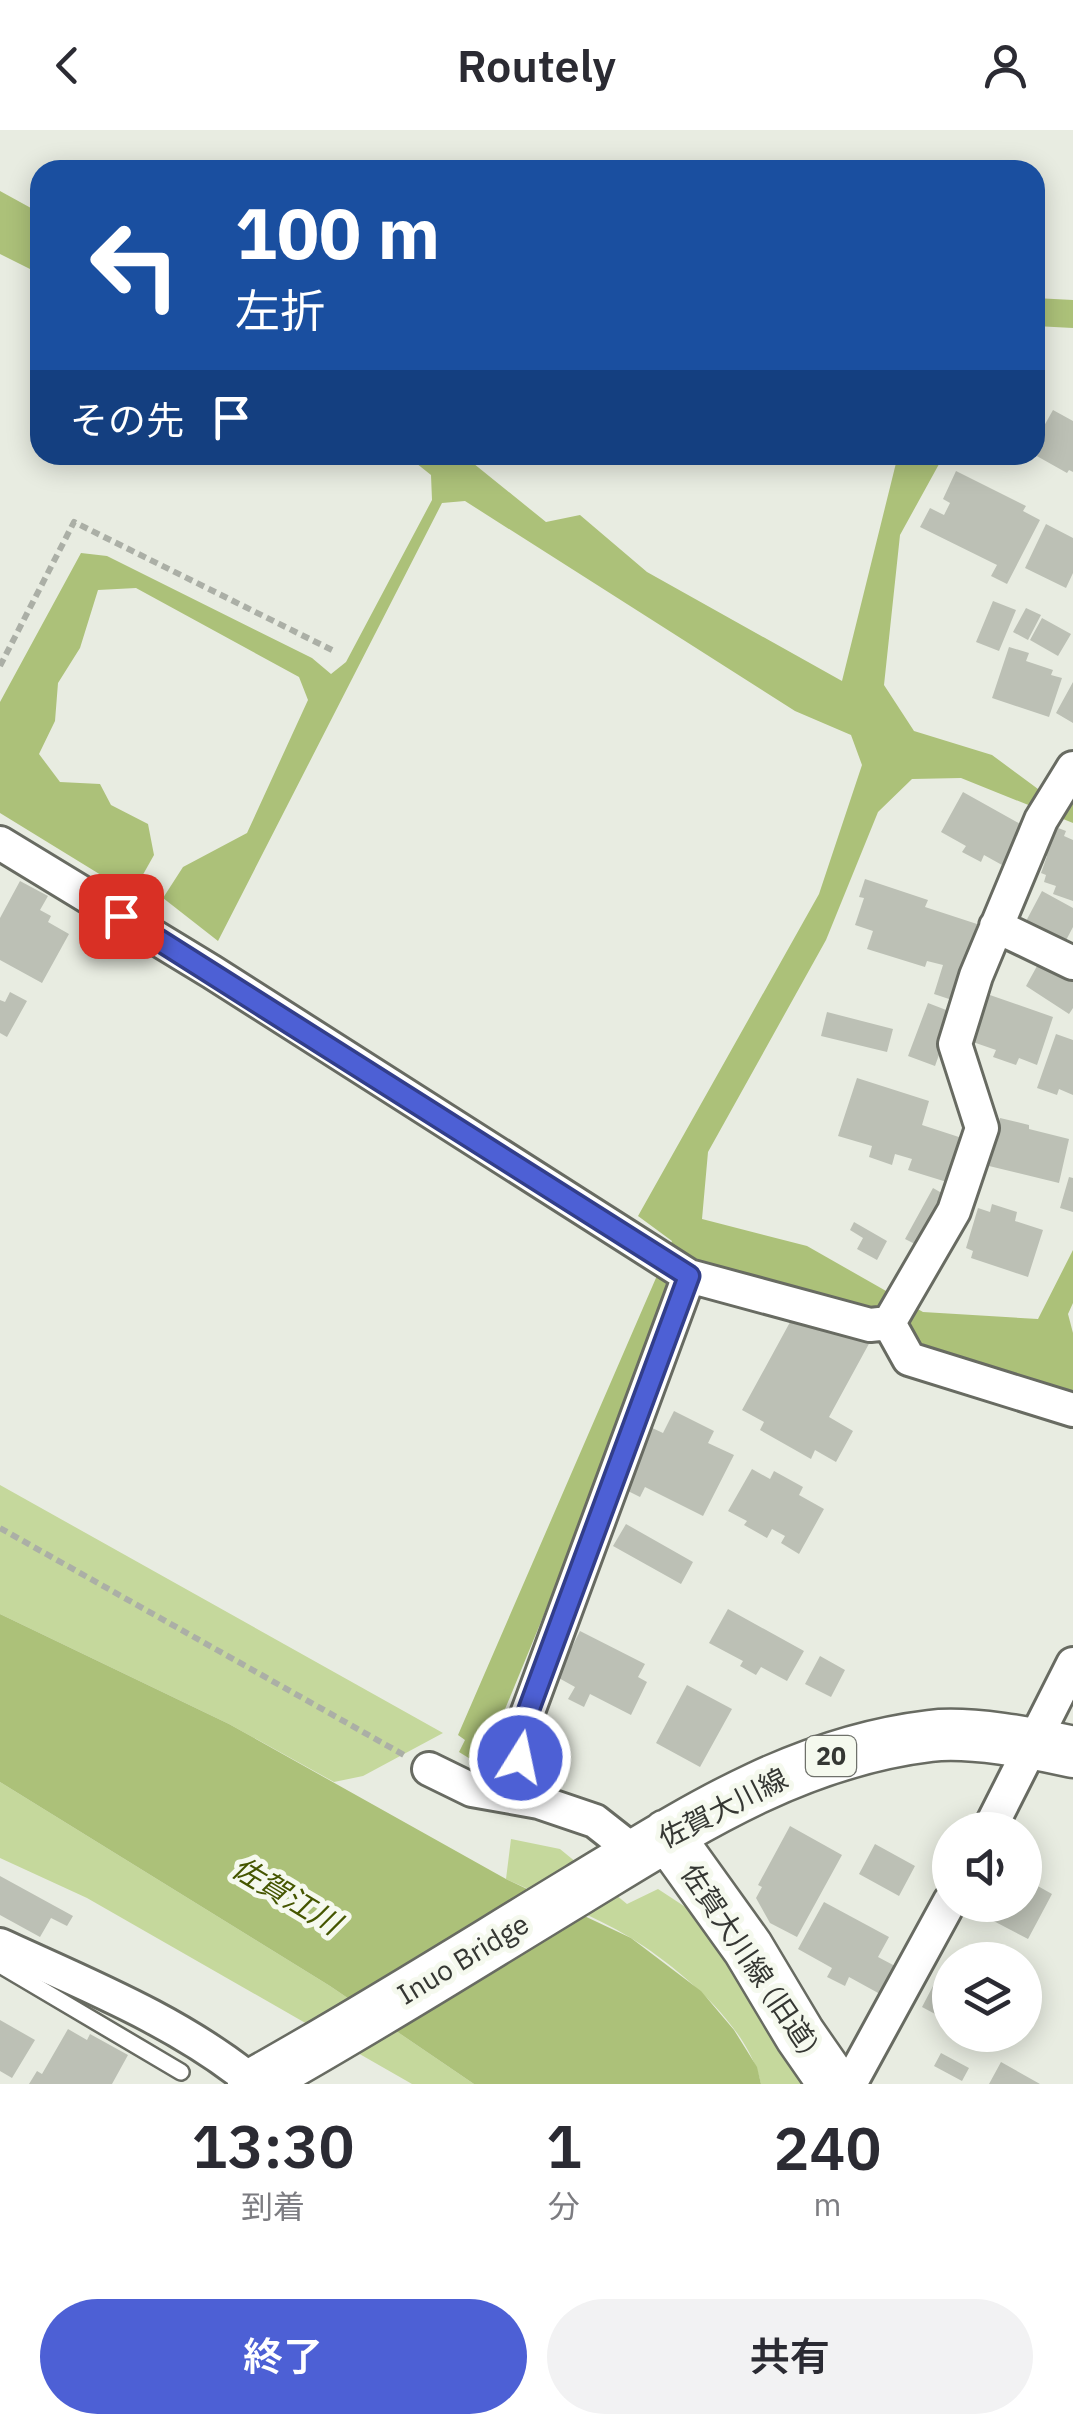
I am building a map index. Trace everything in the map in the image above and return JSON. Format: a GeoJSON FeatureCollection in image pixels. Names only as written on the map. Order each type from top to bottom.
{"type":"FeatureCollection","features":[{"type":"Feature","properties":{"kind":"main road","name":"佐賀大川線"},"geometry":{"type":"LineString","coordinates":[[639,1852],[757,1786],[834,1754],[934,1735],[1052,1747]]}},
{"type":"Feature","properties":{"kind":"main road","name":"Inuo Bridge"},"geometry":{"type":"LineString","coordinates":[[253,2084],[639,1852]]}},
{"type":"Feature","properties":{"kind":"main road","name":"佐賀大川線 (旧道)"},"geometry":{"type":"LineString","coordinates":[[639,1852],[748,1948],[834,2084]]}},
{"type":"Feature","properties":{"kind":"street"},"geometry":{"type":"LineString","coordinates":[[890,1323],[954,1211],[982,1128],[955,1044],[996,926],[1042,820],[1068,776]]}},
{"type":"Feature","properties":{"kind":"street"},"geometry":{"type":"LineString","coordinates":[[0,843],[212,972],[652,1256],[689,1276],[870,1325],[890,1323]]}},
{"type":"Feature","properties":{"kind":"street"},"geometry":{"type":"LineString","coordinates":[[996,926],[1073,963]]}},
{"type":"Feature","properties":{"kind":"street"},"geometry":{"type":"LineString","coordinates":[[538,1802],[521,1780],[519,1736],[689,1276]]}},
{"type":"Feature","properties":{"kind":"street"},"geometry":{"type":"LineString","coordinates":[[890,1323],[909,1359],[1073,1410]]}},
{"type":"Feature","properties":{"kind":"street"},"geometry":{"type":"LineString","coordinates":[[999,1812],[1014,1785],[1052,1747],[1073,1664]]}},
{"type":"Feature","properties":{"kind":"street"},"geometry":{"type":"LineString","coordinates":[[429,1769],[472,1790],[538,1802],[596,1822],[639,1852]]}},
{"type":"Feature","properties":{"kind":"street"},"geometry":{"type":"LineString","coordinates":[[850,2084],[939,1922]]}},
{"type":"Feature","properties":{"kind":"street"},"geometry":{"type":"LineString","coordinates":[[0,1945],[117,1998],[224,2058],[253,2084]]}},
{"type":"Feature","properties":{"kind":"lane"},"geometry":{"type":"LineString","coordinates":[[0,1965],[180,2072]]}},
{"type":"Feature","properties":{"kind":"path"},"geometry":{"type":"LineString","coordinates":[[0,666],[74,522],[336,652]]}},
{"type":"Feature","properties":{"kind":"path"},"geometry":{"type":"LineString","coordinates":[[0,1528],[429,1769]]}},
{"type":"Feature","properties":{"kind":"shaded area"},"geometry":{"type":"Polygon","coordinates":[[[0,1485],[443,1733],[363,1776],[334,1782],[229,1724],[0,1614],[0,1485]]]}},
{"type":"Feature","properties":{"kind":"shaded area"},"geometry":{"type":"Polygon","coordinates":[[[0,1782],[330,1986],[474,2084],[412,2084],[87,1898],[0,1858],[0,1782]]]}},
{"type":"Feature","properties":{"kind":"shaded area"},"geometry":{"type":"Polygon","coordinates":[[[511,1839],[560,1849],[627,1904],[658,1889],[690,1910],[816,2084],[761,2084],[754,2062],[727,2020],[670,1965],[616,1929],[506,1879],[511,1839]]]}},
{"type":"Feature","properties":{"kind":"water"},"geometry":{"type":"Polygon","coordinates":[[[0,191],[30,208],[30,269],[0,254],[0,191]]]}},
{"type":"Feature","properties":{"kind":"water"},"geometry":{"type":"Polygon","coordinates":[[[1045,299],[1073,300],[1073,328],[1045,327],[1045,299]]]}},
{"type":"Feature","properties":{"kind":"water"},"geometry":{"type":"Polygon","coordinates":[[[418,465],[475,465],[546,522],[580,515],[647,572],[842,681],[896,465],[938,465],[900,535],[884,685],[914,731],[992,755],[1038,789],[1073,800],[1073,823],[961,778],[912,779],[878,812],[826,940],[708,1152],[702,1219],[807,1246],[923,1312],[1038,1319],[1073,1250],[1073,1303],[1068,1314],[1073,1333],[1073,1395],[914,1345],[910,1327],[883,1317],[691,1257],[487,1753],[476,1749],[472,1760],[459,1752],[465,1740],[458,1735],[672,1241],[638,1216],[819,894],[862,765],[851,735],[795,711],[465,501],[442,503],[218,941],[163,898],[183,867],[247,833],[308,700],[299,677],[136,588],[98,590],[80,648],[58,683],[55,721],[39,754],[60,782],[100,784],[111,805],[148,824],[154,855],[136,887],[114,883],[0,813],[0,702],[81,553],[107,556],[312,658],[331,674],[346,662],[432,500],[431,475],[418,465]]]}},
{"type":"Feature","properties":{"kind":"water","name":"佐賀江川"},"geometry":{"type":"Polygon","coordinates":[[[0,1614],[229,1724],[506,1879],[631,1938],[701,1991],[734,2030],[757,2067],[761,2084],[474,2084],[330,1986],[0,1782],[0,1614]]]}},
{"type":"Feature","properties":{"kind":"building"},"geometry":{"type":"Polygon","coordinates":[[[1053,410],[1073,421],[1073,472],[1067,473],[1045,461],[1045,424],[1053,410]]]}},
{"type":"Feature","properties":{"kind":"building"},"geometry":{"type":"Polygon","coordinates":[[[956,471],[1026,506],[1023,511],[1040,520],[1007,584],[991,576],[997,565],[920,527],[930,508],[944,515],[950,503],[943,499],[956,471]]]}},
{"type":"Feature","properties":{"kind":"building"},"geometry":{"type":"Polygon","coordinates":[[[1046,524],[1073,538],[1073,573],[1066,588],[1025,568],[1046,524]]]}},
{"type":"Feature","properties":{"kind":"building"},"geometry":{"type":"Polygon","coordinates":[[[993,601],[1016,610],[999,651],[976,642],[993,601]]]}},
{"type":"Feature","properties":{"kind":"building"},"geometry":{"type":"Polygon","coordinates":[[[1026,608],[1041,615],[1028,640],[1013,632],[1026,608]]]}},
{"type":"Feature","properties":{"kind":"building"},"geometry":{"type":"Polygon","coordinates":[[[1042,618],[1071,634],[1058,656],[1030,640],[1042,618]]]}},
{"type":"Feature","properties":{"kind":"building"},"geometry":{"type":"Polygon","coordinates":[[[1009,647],[1029,653],[1026,661],[1053,670],[1051,675],[1062,678],[1049,717],[992,698],[1009,647]]]}},
{"type":"Feature","properties":{"kind":"building"},"geometry":{"type":"Polygon","coordinates":[[[1073,682],[1073,723],[1056,713],[1073,682]]]}},
{"type":"Feature","properties":{"kind":"building"},"geometry":{"type":"Polygon","coordinates":[[[963,792],[1024,826],[1002,865],[984,855],[981,862],[962,852],[966,846],[941,832],[963,792]]]}},
{"type":"Feature","properties":{"kind":"building"},"geometry":{"type":"Polygon","coordinates":[[[1053,826],[1066,831],[1064,836],[1073,840],[1073,901],[1053,894],[1056,886],[1044,882],[1046,875],[1041,873],[1053,826]]]}},
{"type":"Feature","properties":{"kind":"building"},"geometry":{"type":"Polygon","coordinates":[[[865,879],[928,900],[925,907],[977,924],[952,1000],[934,994],[943,965],[927,961],[925,967],[867,949],[873,931],[855,925],[864,898],[859,897],[865,879]]]}},
{"type":"Feature","properties":{"kind":"building"},"geometry":{"type":"Polygon","coordinates":[[[20,881],[48,896],[40,910],[51,916],[48,922],[69,934],[42,983],[0,960],[0,918],[20,881]]]}},
{"type":"Feature","properties":{"kind":"building"},"geometry":{"type":"Polygon","coordinates":[[[1042,891],[1073,908],[1073,927],[1063,946],[1024,925],[1042,891]]]}},
{"type":"Feature","properties":{"kind":"building"},"geometry":{"type":"Polygon","coordinates":[[[1042,957],[1073,974],[1073,1008],[1069,1014],[1026,986],[1042,957]]]}},
{"type":"Feature","properties":{"kind":"building"},"geometry":{"type":"Polygon","coordinates":[[[10,992],[27,1001],[7,1037],[0,1033],[0,1000],[5,1002],[10,992]]]}},
{"type":"Feature","properties":{"kind":"building"},"geometry":{"type":"Polygon","coordinates":[[[987,994],[1053,1017],[1037,1065],[1019,1058],[1016,1065],[993,1057],[996,1050],[970,1041],[987,994]]]}},
{"type":"Feature","properties":{"kind":"building"},"geometry":{"type":"Polygon","coordinates":[[[928,1003],[954,1013],[935,1066],[908,1056],[928,1003]]]}},
{"type":"Feature","properties":{"kind":"building"},"geometry":{"type":"Polygon","coordinates":[[[827,1012],[893,1029],[887,1052],[821,1036],[827,1012]]]}},
{"type":"Feature","properties":{"kind":"building"},"geometry":{"type":"Polygon","coordinates":[[[1056,1034],[1073,1040],[1073,1095],[1059,1089],[1057,1095],[1037,1088],[1056,1034]]]}},
{"type":"Feature","properties":{"kind":"building"},"geometry":{"type":"Polygon","coordinates":[[[857,1078],[929,1101],[922,1125],[965,1139],[950,1183],[908,1170],[912,1159],[895,1154],[892,1165],[869,1157],[872,1146],[838,1136],[857,1078]]]}},
{"type":"Feature","properties":{"kind":"building"},"geometry":{"type":"Polygon","coordinates":[[[1000,1118],[1069,1139],[1059,1183],[989,1166],[1000,1118]]]}},
{"type":"Feature","properties":{"kind":"building"},"geometry":{"type":"Polygon","coordinates":[[[1069,1177],[1073,1178],[1073,1212],[1060,1208],[1069,1177]]]}},
{"type":"Feature","properties":{"kind":"building"},"geometry":{"type":"Polygon","coordinates":[[[933,1188],[947,1196],[919,1246],[905,1239],[933,1188]]]}},
{"type":"Feature","properties":{"kind":"building"},"geometry":{"type":"Polygon","coordinates":[[[992,1204],[1017,1212],[1015,1221],[1043,1230],[1028,1277],[971,1258],[973,1251],[966,1248],[978,1208],[990,1212],[992,1204]]]}},
{"type":"Feature","properties":{"kind":"building"},"geometry":{"type":"Polygon","coordinates":[[[854,1222],[887,1241],[877,1260],[857,1249],[863,1238],[850,1230],[854,1222]]]}},
{"type":"Feature","properties":{"kind":"building"},"geometry":{"type":"Polygon","coordinates":[[[795,1313],[871,1340],[829,1417],[853,1431],[836,1462],[815,1450],[811,1459],[760,1430],[764,1422],[742,1410],[795,1313]]]}},
{"type":"Feature","properties":{"kind":"building"},"geometry":{"type":"Polygon","coordinates":[[[674,1411],[714,1431],[708,1443],[734,1455],[703,1516],[645,1487],[640,1497],[618,1486],[648,1426],[663,1433],[674,1411]]]}},
{"type":"Feature","properties":{"kind":"building"},"geometry":{"type":"Polygon","coordinates":[[[752,1469],[770,1479],[774,1471],[803,1487],[799,1495],[824,1509],[799,1554],[781,1543],[785,1536],[772,1529],[767,1538],[728,1511],[752,1469]]]}},
{"type":"Feature","properties":{"kind":"building"},"geometry":{"type":"Polygon","coordinates":[[[626,1524],[693,1562],[681,1584],[613,1546],[626,1524]]]}},
{"type":"Feature","properties":{"kind":"building"},"geometry":{"type":"Polygon","coordinates":[[[728,1609],[804,1651],[787,1681],[761,1667],[756,1675],[740,1666],[743,1661],[709,1643],[728,1609]]]}},
{"type":"Feature","properties":{"kind":"building"},"geometry":{"type":"Polygon","coordinates":[[[580,1631],[645,1664],[638,1677],[647,1682],[631,1715],[590,1694],[584,1707],[568,1699],[575,1687],[557,1677],[580,1631]]]}},
{"type":"Feature","properties":{"kind":"building"},"geometry":{"type":"Polygon","coordinates":[[[820,1656],[845,1670],[831,1697],[805,1684],[820,1656]]]}},
{"type":"Feature","properties":{"kind":"building"},"geometry":{"type":"Polygon","coordinates":[[[687,1685],[732,1709],[700,1767],[656,1743],[687,1685]]]}},
{"type":"Feature","properties":{"kind":"building"},"geometry":{"type":"Polygon","coordinates":[[[790,1826],[842,1855],[797,1937],[770,1923],[756,1898],[762,1887],[758,1885],[790,1826]]]}},
{"type":"Feature","properties":{"kind":"building"},"geometry":{"type":"Polygon","coordinates":[[[875,1844],[915,1866],[899,1896],[859,1874],[875,1844]]]}},
{"type":"Feature","properties":{"kind":"building"},"geometry":{"type":"Polygon","coordinates":[[[0,1876],[73,1916],[67,1926],[51,1918],[40,1937],[0,1915],[0,1876]]]}},
{"type":"Feature","properties":{"kind":"building"},"geometry":{"type":"Polygon","coordinates":[[[1042,1888],[1052,1894],[1042,1913],[1042,1888]]]}},
{"type":"Feature","properties":{"kind":"building"},"geometry":{"type":"Polygon","coordinates":[[[824,1902],[889,1937],[878,1957],[895,1966],[880,1994],[849,1977],[845,1986],[827,1977],[832,1968],[798,1949],[824,1902]]]}},
{"type":"Feature","properties":{"kind":"building"},"geometry":{"type":"Polygon","coordinates":[[[995,1922],[1037,1922],[1028,1939],[995,1922]]]}},
{"type":"Feature","properties":{"kind":"building"},"geometry":{"type":"Polygon","coordinates":[[[932,1988],[932,2012],[922,2007],[932,1988]]]}},
{"type":"Feature","properties":{"kind":"building"},"geometry":{"type":"Polygon","coordinates":[[[0,2020],[35,2040],[12,2078],[0,2071],[0,2020]]]}},
{"type":"Feature","properties":{"kind":"building"},"geometry":{"type":"Polygon","coordinates":[[[68,2029],[87,2040],[90,2034],[128,2055],[112,2084],[29,2084],[37,2071],[42,2074],[68,2029]]]}},
{"type":"Feature","properties":{"kind":"building"},"geometry":{"type":"Polygon","coordinates":[[[941,2053],[969,2068],[962,2081],[934,2066],[941,2053]]]}},
{"type":"Feature","properties":{"kind":"building"},"geometry":{"type":"Polygon","coordinates":[[[1001,2062],[1040,2084],[989,2084],[1001,2062]]]}},
{"type":"Feature","properties":{"kind":"route"},"geometry":{"type":"LineString","coordinates":[[121,916],[689,1276],[519,1736],[520,1758]]}}]}
